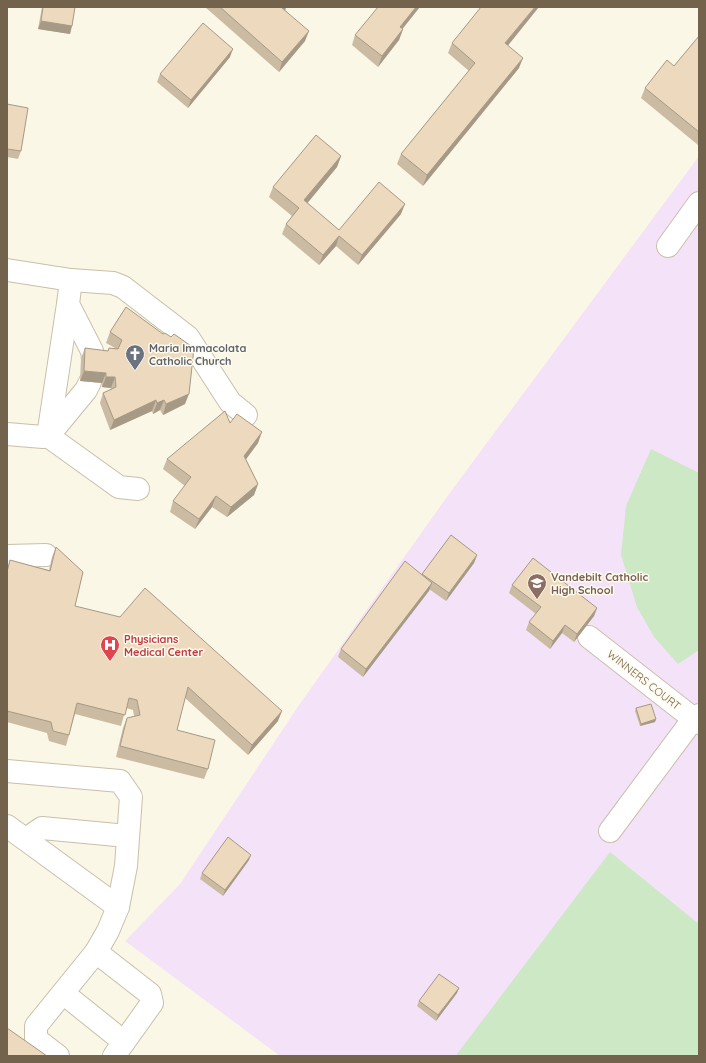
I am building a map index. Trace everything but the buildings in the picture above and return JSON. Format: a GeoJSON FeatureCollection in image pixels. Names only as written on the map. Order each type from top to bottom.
{"type":"FeatureCollection","features":[{"type":"Feature","properties":{"kind":"street"},"geometry":{"type":"LineString","coordinates":[[668,246],[699,203]]}},
{"type":"Feature","properties":{"kind":"street"},"geometry":{"type":"LineString","coordinates":[[7,270],[71,280],[113,284],[123,287],[188,337],[230,402],[246,415]]}},
{"type":"Feature","properties":{"kind":"street"},"geometry":{"type":"LineString","coordinates":[[48,436],[71,280]]}},
{"type":"Feature","properties":{"kind":"street"},"geometry":{"type":"LineString","coordinates":[[68,304],[92,351],[93,359]]}},
{"type":"Feature","properties":{"kind":"street"},"geometry":{"type":"LineString","coordinates":[[7,434],[43,437],[48,436],[86,390],[90,382]]}},
{"type":"Feature","properties":{"kind":"street"},"geometry":{"type":"LineString","coordinates":[[48,436],[119,487],[138,489]]}},
{"type":"Feature","properties":{"kind":"street"},"geometry":{"type":"LineString","coordinates":[[7,556],[46,555]]}},
{"type":"Feature","properties":{"kind":"street","name":"WINNERS COURT"},"geometry":{"type":"LineString","coordinates":[[589,637],[697,718]]}},
{"type":"Feature","properties":{"kind":"street"},"geometry":{"type":"LineString","coordinates":[[610,831],[697,718]]}},
{"type":"Feature","properties":{"kind":"street"},"geometry":{"type":"LineString","coordinates":[[7,771],[120,781],[131,797],[126,866],[118,907],[108,931],[96,952],[36,1026],[36,1039],[58,1056]]}},
{"type":"Feature","properties":{"kind":"street"},"geometry":{"type":"LineString","coordinates":[[7,826],[118,907]]}},
{"type":"Feature","properties":{"kind":"street"},"geometry":{"type":"LineString","coordinates":[[26,839],[42,828],[128,836]]}},
{"type":"Feature","properties":{"kind":"street"},"geometry":{"type":"LineString","coordinates":[[63,993],[119,1049],[152,1002],[150,994],[96,952]]}},
{"type":"Feature","properties":{"kind":"shaded area","name":"Vandebilt Catholic High School"},"geometry":{"type":"Polygon","coordinates":[[[699,156],[699,1056],[280,1056],[125,941],[180,884],[299,705],[449,494],[699,156]]]}},
{"type":"Feature","properties":{"kind":"green space"},"geometry":{"type":"Polygon","coordinates":[[[651,449],[699,473],[699,650],[678,664],[654,637],[637,607],[621,555],[626,506],[651,449]]]}},
{"type":"Feature","properties":{"kind":"green space"},"geometry":{"type":"Polygon","coordinates":[[[610,852],[699,924],[699,1056],[457,1056],[457,1054],[610,852]]]}},
{"type":"Feature","properties":{"kind":"place","name":"Maria Immacolata Catholic Church"},"geometry":{"type":"Point","coordinates":[135,371]}},
{"type":"Feature","properties":{"kind":"place","name":"Vandebilt Catholic High School"},"geometry":{"type":"Point","coordinates":[537,600]}},
{"type":"Feature","properties":{"kind":"place","name":"Physicians Medical Center"},"geometry":{"type":"Point","coordinates":[110,662]}}]}
